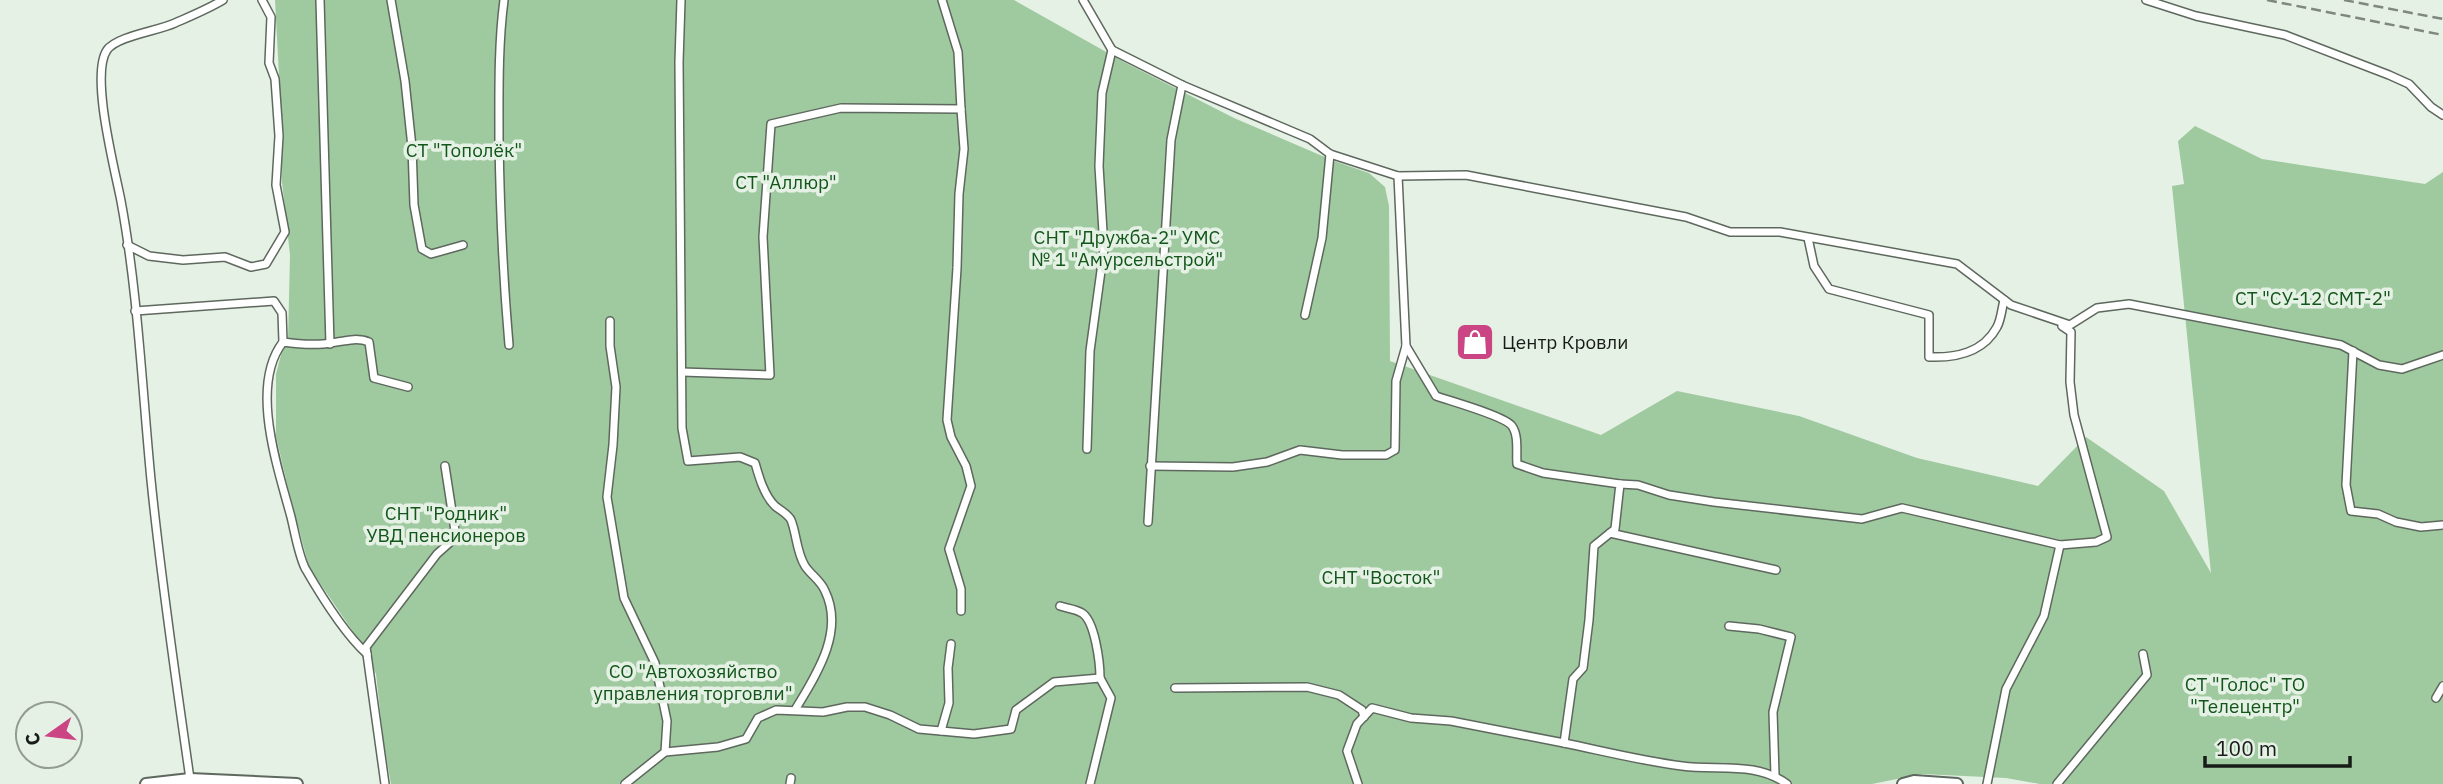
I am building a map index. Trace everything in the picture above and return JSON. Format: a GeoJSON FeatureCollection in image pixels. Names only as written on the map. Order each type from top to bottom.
{"type":"FeatureCollection","features":[{"type":"Feature","properties":{"kind":"street"},"geometry":{"type":"LineString","coordinates":[[190,779],[152,492],[127,245],[101,95],[102,70],[107,50],[122,39],[174,24],[223,0]]}},
{"type":"Feature","properties":{"kind":"street"},"geometry":{"type":"LineString","coordinates":[[127,245],[149,256],[183,260],[225,257],[251,267],[266,264],[285,232],[276,185],[279,136],[275,79],[269,63],[271,17],[262,0]]}},
{"type":"Feature","properties":{"kind":"street"},"geometry":{"type":"LineString","coordinates":[[320,0],[330,344]]}},
{"type":"Feature","properties":{"kind":"street"},"geometry":{"type":"LineString","coordinates":[[391,0],[405,81],[412,147],[414,205],[422,249],[431,254],[463,245]]}},
{"type":"Feature","properties":{"kind":"street"},"geometry":{"type":"LineString","coordinates":[[504,0],[499,158],[502,261],[509,345]]}},
{"type":"Feature","properties":{"kind":"street"},"geometry":{"type":"LineString","coordinates":[[681,0],[679,62],[682,428],[688,461],[740,457],[755,463],[759,480],[773,504],[790,518],[796,546],[805,565],[825,590],[834,618],[829,642],[814,678],[795,710]]}},
{"type":"Feature","properties":{"kind":"street"},"geometry":{"type":"LineString","coordinates":[[942,0],[958,52],[964,149],[959,194],[947,420],[951,437],[966,466],[971,486],[949,550],[961,589],[961,611]]}},
{"type":"Feature","properties":{"kind":"street"},"geometry":{"type":"LineString","coordinates":[[1083,0],[1112,50],[1182,85],[1310,139],[1329,154],[1398,176],[1466,175],[1686,217],[1730,232],[1780,232],[1957,264],[2011,305],[2070,325],[2096,308],[2129,304],[2341,345],[2379,365],[2402,369],[2443,355]]}},
{"type":"Feature","properties":{"kind":"street"},"geometry":{"type":"LineString","coordinates":[[2147,0],[2196,16],[2285,35],[2389,75],[2409,84],[2431,107],[2443,115]]}},
{"type":"Feature","properties":{"kind":"street"},"geometry":{"type":"LineString","coordinates":[[1087,449],[1090,351],[1104,249],[1099,166],[1102,93],[1112,50]]}},
{"type":"Feature","properties":{"kind":"street"},"geometry":{"type":"LineString","coordinates":[[1148,522],[1171,140],[1182,85]]}},
{"type":"Feature","properties":{"kind":"street"},"geometry":{"type":"LineString","coordinates":[[682,372],[770,375],[763,237],[771,124],[841,108],[961,109]]}},
{"type":"Feature","properties":{"kind":"street"},"geometry":{"type":"LineString","coordinates":[[1305,315],[1322,238],[1329,154]]}},
{"type":"Feature","properties":{"kind":"street"},"geometry":{"type":"LineString","coordinates":[[1150,466],[1233,467],[1267,462],[1300,450],[1342,455],[1386,455],[1395,450],[1396,381],[1406,346],[1398,176]]}},
{"type":"Feature","properties":{"kind":"street"},"geometry":{"type":"LineString","coordinates":[[1808,237],[1814,266],[1829,289],[1929,315],[1929,357],[1946,358],[1969,353],[1987,341],[1998,326],[2004,300]]}},
{"type":"Feature","properties":{"kind":"street"},"geometry":{"type":"LineString","coordinates":[[135,311],[274,301],[282,313],[283,342],[274,353],[267,388],[270,434],[301,555],[304,566],[355,643],[368,654]]}},
{"type":"Feature","properties":{"kind":"street"},"geometry":{"type":"LineString","coordinates":[[1406,346],[1436,396],[1500,418],[1511,425],[1516,436],[1517,464],[1543,473],[1638,485],[1669,495],[1703,500],[1863,519],[1902,508],[2060,545],[2096,542],[2107,537],[2074,415],[2070,382],[2071,332],[2052,320]]}},
{"type":"Feature","properties":{"kind":"street"},"geometry":{"type":"LineString","coordinates":[[610,321],[610,346],[616,387],[614,445],[607,497],[624,598],[655,663],[667,721],[665,752]]}},
{"type":"Feature","properties":{"kind":"street"},"geometry":{"type":"LineString","coordinates":[[283,342],[300,345],[330,344],[361,339],[369,342],[374,378],[408,387]]}},
{"type":"Feature","properties":{"kind":"street"},"geometry":{"type":"LineString","coordinates":[[2353,351],[2346,485],[2351,510],[2378,514],[2396,522],[2421,527],[2443,525]]}},
{"type":"Feature","properties":{"kind":"street"},"geometry":{"type":"LineString","coordinates":[[385,784],[366,647],[437,554],[456,537],[445,466]]}},
{"type":"Feature","properties":{"kind":"street"},"geometry":{"type":"LineString","coordinates":[[1564,743],[1573,679],[1583,668],[1590,620],[1594,546],[1615,529],[1620,484]]}},
{"type":"Feature","properties":{"kind":"street"},"geometry":{"type":"LineString","coordinates":[[1610,533],[1776,570]]}},
{"type":"Feature","properties":{"kind":"street"},"geometry":{"type":"LineString","coordinates":[[1987,784],[2006,689],[2044,616],[2060,545]]}},
{"type":"Feature","properties":{"kind":"street"},"geometry":{"type":"LineString","coordinates":[[1060,606],[1082,612],[1090,621],[1100,663],[1100,678],[1111,698],[1090,784]]}},
{"type":"Feature","properties":{"kind":"street"},"geometry":{"type":"LineString","coordinates":[[1729,626],[1759,629],[1791,637],[1773,712],[1774,775]]}},
{"type":"Feature","properties":{"kind":"street"},"geometry":{"type":"LineString","coordinates":[[941,732],[949,703],[948,668],[951,644]]}},
{"type":"Feature","properties":{"kind":"street"},"geometry":{"type":"LineString","coordinates":[[2057,784],[2147,675],[2143,654]]}},
{"type":"Feature","properties":{"kind":"street"},"geometry":{"type":"LineString","coordinates":[[625,784],[665,752],[719,747],[746,739],[758,718],[776,710],[823,712],[865,707],[919,729],[974,734],[1011,729],[1016,710],[1054,682],[1100,678]]}},
{"type":"Feature","properties":{"kind":"street"},"geometry":{"type":"LineString","coordinates":[[1175,688],[1307,687],[1339,695],[1362,710],[1364,717]]}},
{"type":"Feature","properties":{"kind":"street"},"geometry":{"type":"LineString","coordinates":[[2436,698],[2443,687]]}},
{"type":"Feature","properties":{"kind":"street"},"geometry":{"type":"LineString","coordinates":[[1358,784],[1347,751],[1357,724],[1373,708],[1411,718],[1451,721],[1684,767],[1736,767],[1774,775],[1787,784]]}},
{"type":"Feature","properties":{"kind":"street"},"geometry":{"type":"LineString","coordinates":[[146,784],[190,779],[297,784]]}},
{"type":"Feature","properties":{"kind":"street"},"geometry":{"type":"LineString","coordinates":[[1903,784],[1914,781],[1957,784]]}},
{"type":"Feature","properties":{"kind":"green space"},"geometry":{"type":"Polygon","coordinates":[[[275,0],[1014,0],[1124,62],[1234,118],[1369,173],[1385,187],[1389,206],[1390,361],[1601,435],[1677,391],[1799,416],[1917,458],[2038,486],[2086,437],[2164,491],[2211,573],[2172,186],[2184,184],[2178,141],[2195,126],[2262,159],[2425,184],[2443,172],[2443,784],[2040,784],[2006,778],[1922,774],[1872,784],[391,784],[376,674],[360,642],[309,567],[276,436],[276,374],[282,351],[288,341],[290,255],[282,182],[275,0]]]}},
{"type":"Feature","properties":{"kind":"railway"},"geometry":{"type":"LineString","coordinates":[[2267,0],[2443,35]]}},
{"type":"Feature","properties":{"kind":"railway"},"geometry":{"type":"LineString","coordinates":[[2344,0],[2443,19]]}},
{"type":"Feature","properties":{"kind":"place","name":"Центр Кровли"},"geometry":{"type":"Point","coordinates":[1475,342]}},
{"type":"Feature","properties":{"kind":"park label","name":"СТ \"Тополёк\""},"geometry":{"type":"Point","coordinates":[464,150]}},
{"type":"Feature","properties":{"kind":"park label","name":"СТ \"Аллюр\""},"geometry":{"type":"Point","coordinates":[786,182]}},
{"type":"Feature","properties":{"kind":"park label","name":"СНТ \"Дружба-2\" УМС № 1 \"Амурсельстрой\""},"geometry":{"type":"Point","coordinates":[1127,248]}},
{"type":"Feature","properties":{"kind":"park label","name":"СТ \"СУ-12 СМТ-2\""},"geometry":{"type":"Point","coordinates":[2313,298]}},
{"type":"Feature","properties":{"kind":"park label","name":"СНТ \"Родник\" УВД пенсионеров"},"geometry":{"type":"Point","coordinates":[446,524]}},
{"type":"Feature","properties":{"kind":"park label","name":"СНТ \"Восток\""},"geometry":{"type":"Point","coordinates":[1381,577]}},
{"type":"Feature","properties":{"kind":"park label","name":"СО \"Автохозяйство управления торговли\""},"geometry":{"type":"Point","coordinates":[693,682]}},
{"type":"Feature","properties":{"kind":"park label","name":"СТ \"Голос\" ТО \"Телецентр\""},"geometry":{"type":"Point","coordinates":[2245,695]}}]}
